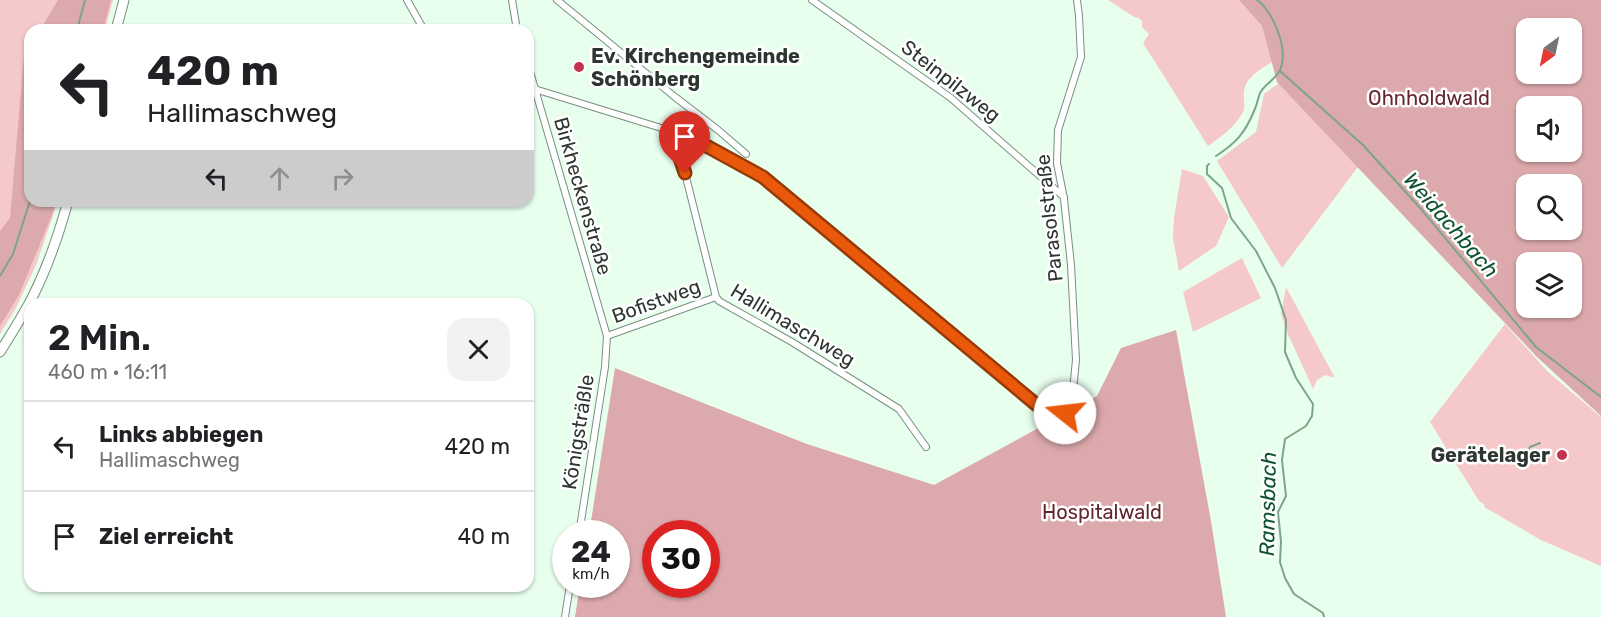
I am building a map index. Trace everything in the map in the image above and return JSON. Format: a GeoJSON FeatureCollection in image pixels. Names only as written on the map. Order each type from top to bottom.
{"type":"FeatureCollection","features":[{"type":"Feature","properties":{"kind":"main road"},"geometry":{"type":"LineString","coordinates":[[118,24],[124,0]]}},
{"type":"Feature","properties":{"kind":"main road"},"geometry":{"type":"LineString","coordinates":[[31,298],[56,240],[66,207]]}},
{"type":"Feature","properties":{"kind":"main road"},"geometry":{"type":"LineString","coordinates":[[0,352],[24,312]]}},
{"type":"Feature","properties":{"kind":"street"},"geometry":{"type":"LineString","coordinates":[[407,0],[421,24]]}},
{"type":"Feature","properties":{"kind":"street"},"geometry":{"type":"LineString","coordinates":[[512,0],[516,24]]}},
{"type":"Feature","properties":{"kind":"street"},"geometry":{"type":"LineString","coordinates":[[557,0],[746,154]]}},
{"type":"Feature","properties":{"kind":"street","name":"Steinpilzweg"},"geometry":{"type":"LineString","coordinates":[[812,0],[951,98],[1064,197]]}},
{"type":"Feature","properties":{"kind":"street","name":"Parasolstraße"},"geometry":{"type":"LineString","coordinates":[[671,131],[701,143],[763,177],[1044,411],[1065,413],[1073,390],[1076,360],[1071,265],[1064,197],[1057,163],[1058,130],[1081,57],[1077,0]]}},
{"type":"Feature","properties":{"kind":"street","name":"Birkheckenstraße"},"geometry":{"type":"LineString","coordinates":[[534,86],[607,336]]}},
{"type":"Feature","properties":{"kind":"street"},"geometry":{"type":"LineString","coordinates":[[535,89],[671,131]]}},
{"type":"Feature","properties":{"kind":"street","name":"Hallimaschweg"},"geometry":{"type":"LineString","coordinates":[[671,131],[685,173],[716,297],[719,301],[792,342],[899,409],[926,447]]}},
{"type":"Feature","properties":{"kind":"street","name":"Bofistweg"},"geometry":{"type":"LineString","coordinates":[[607,336],[716,297]]}},
{"type":"Feature","properties":{"kind":"street","name":"Königsträßle"},"geometry":{"type":"LineString","coordinates":[[581,520],[605,367],[607,336]]}},
{"type":"Feature","properties":{"kind":"street"},"geometry":{"type":"LineString","coordinates":[[565,617],[568,598]]}},
{"type":"Feature","properties":{"kind":"shaded area"},"geometry":{"type":"Polygon","coordinates":[[[0,0],[113,0],[107,24],[24,24],[24,207],[56,207],[36,265],[16,308],[0,334],[0,0]]]}},
{"type":"Feature","properties":{"kind":"shaded area"},"geometry":{"type":"Polygon","coordinates":[[[1108,0],[1239,0],[1262,26],[1272,62],[1254,74],[1247,83],[1243,112],[1228,131],[1208,146],[1143,43],[1149,34],[1142,27],[1142,21],[1108,0]]]}},
{"type":"Feature","properties":{"kind":"shaded area"},"geometry":{"type":"Polygon","coordinates":[[[1279,83],[1358,167],[1282,268],[1217,161],[1256,132],[1264,94],[1279,83]]]}},
{"type":"Feature","properties":{"kind":"shaded area"},"geometry":{"type":"Polygon","coordinates":[[[1182,169],[1203,176],[1229,217],[1216,246],[1179,271],[1173,239],[1182,169]]]}},
{"type":"Feature","properties":{"kind":"shaded area"},"geometry":{"type":"Polygon","coordinates":[[[1242,258],[1261,298],[1193,332],[1183,292],[1242,258]]]}},
{"type":"Feature","properties":{"kind":"shaded area"},"geometry":{"type":"Polygon","coordinates":[[[1286,287],[1335,378],[1325,375],[1317,380],[1313,389],[1281,314],[1286,287]]]}},
{"type":"Feature","properties":{"kind":"shaded area"},"geometry":{"type":"Polygon","coordinates":[[[1505,324],[1548,372],[1601,417],[1601,566],[1541,540],[1484,507],[1485,505],[1479,501],[1430,422],[1505,324]]]}},
{"type":"Feature","properties":{"kind":"green space"},"geometry":{"type":"Polygon","coordinates":[[[58,0],[111,0],[105,24],[44,24],[58,0]]]}},
{"type":"Feature","properties":{"kind":"green space","name":"Ohnholdwald"},"geometry":{"type":"Polygon","coordinates":[[[1239,0],[1601,0],[1601,416],[1537,357],[1277,82],[1262,26],[1239,0]]]}},
{"type":"Feature","properties":{"kind":"green space"},"geometry":{"type":"Polygon","coordinates":[[[24,56],[24,207],[54,207],[19,295],[0,326],[0,231],[10,218],[24,56]]]}},
{"type":"Feature","properties":{"kind":"green space","name":"Hospitalwald"},"geometry":{"type":"Polygon","coordinates":[[[1176,330],[1226,617],[575,617],[578,598],[630,598],[630,520],[591,520],[615,368],[807,444],[934,485],[1097,396],[1121,348],[1176,330]]]}},
{"type":"Feature","properties":{"kind":"waterway"},"geometry":{"type":"LineString","coordinates":[[79,24],[85,0]]}},
{"type":"Feature","properties":{"kind":"waterway","name":"Ramsbach"},"geometry":{"type":"LineString","coordinates":[[1216,156],[1229,147],[1243,131],[1251,119],[1260,93],[1277,75],[1282,64],[1283,54],[1278,33],[1269,14],[1257,0]]}},
{"type":"Feature","properties":{"kind":"waterway","name":"Weidachbach"},"geometry":{"type":"LineString","coordinates":[[1280,71],[1363,145],[1421,209],[1536,347],[1601,397]]}},
{"type":"Feature","properties":{"kind":"waterway","name":"Ramsbach"},"geometry":{"type":"LineString","coordinates":[[1209,164],[1207,174],[1222,188],[1231,218],[1256,251],[1275,288],[1286,320],[1285,352],[1296,378],[1313,404],[1312,416],[1306,426],[1285,439],[1282,460],[1286,496],[1278,512],[1280,562],[1285,578],[1294,594],[1323,613],[1324,617]]}},
{"type":"Feature","properties":{"kind":"waterway"},"geometry":{"type":"LineString","coordinates":[[0,276],[13,254],[28,207]]}},
{"type":"Feature","properties":{"kind":"waterway"},"geometry":{"type":"LineString","coordinates":[[1526,457],[1530,447],[1540,443]]}},
{"type":"Feature","properties":{"kind":"place","name":"Ev. Kirchengemeinde Schönberg"},"geometry":{"type":"Point","coordinates":[579,67]}},
{"type":"Feature","properties":{"kind":"place","name":"Gerätelager"},"geometry":{"type":"Point","coordinates":[1562,455]}},
{"type":"Feature","properties":{"kind":"route"},"geometry":{"type":"LineString","coordinates":[[685,173],[671,131],[701,143],[763,177],[1044,411],[1065,413]]}}]}
